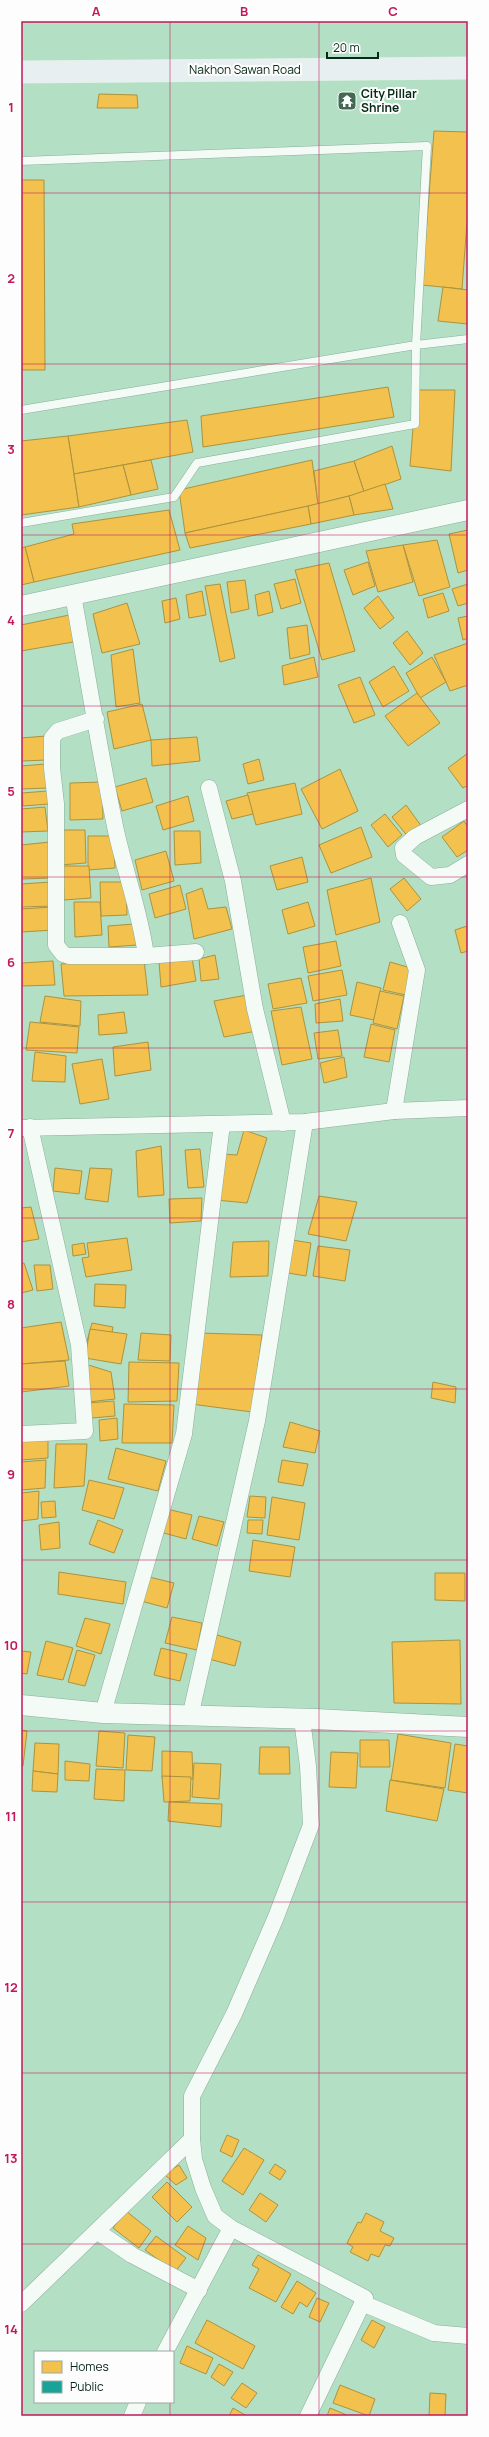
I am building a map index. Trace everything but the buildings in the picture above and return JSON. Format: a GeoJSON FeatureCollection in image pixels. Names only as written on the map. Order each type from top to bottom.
{"type":"FeatureCollection","features":[{"type":"Feature","properties":{"kind":"main road","name":"Nakhon Sawan Road"},"geometry":{"type":"LineString","coordinates":[[21,72],[468,68]]}},
{"type":"Feature","properties":{"kind":"street"},"geometry":{"type":"LineString","coordinates":[[21,606],[468,510]]}},
{"type":"Feature","properties":{"kind":"street"},"geometry":{"type":"LineString","coordinates":[[73,595],[116,828],[142,922],[146,956]]}},
{"type":"Feature","properties":{"kind":"street"},"geometry":{"type":"LineString","coordinates":[[96,719],[58,731],[52,738],[52,768],[56,804],[56,945],[63,954],[69,956],[146,956],[196,952]]}},
{"type":"Feature","properties":{"kind":"street"},"geometry":{"type":"LineString","coordinates":[[209,788],[233,881],[255,1009],[283,1123]]}},
{"type":"Feature","properties":{"kind":"street"},"geometry":{"type":"LineString","coordinates":[[468,809],[415,837],[403,848],[404,855],[432,877],[450,875],[468,864]]}},
{"type":"Feature","properties":{"kind":"street"},"geometry":{"type":"LineString","coordinates":[[394,1112],[417,970],[400,923]]}},
{"type":"Feature","properties":{"kind":"street"},"geometry":{"type":"LineString","coordinates":[[21,1434],[85,1431],[80,1345],[26,1128],[283,1123],[394,1112],[468,1108]]}},
{"type":"Feature","properties":{"kind":"street"},"geometry":{"type":"LineString","coordinates":[[190,1717],[257,1421],[305,1122]]}},
{"type":"Feature","properties":{"kind":"street"},"geometry":{"type":"LineString","coordinates":[[103,1713],[184,1434],[222,1124]]}},
{"type":"Feature","properties":{"kind":"street"},"geometry":{"type":"LineString","coordinates":[[21,1705],[103,1713],[190,1717],[302,1719],[468,1728]]}},
{"type":"Feature","properties":{"kind":"street"},"geometry":{"type":"LineString","coordinates":[[302,1719],[308,1766],[311,1826],[276,1917],[234,2014],[192,2096],[192,2139],[194,2159],[203,2188],[215,2216],[231,2228],[365,2298],[308,2416]]}},
{"type":"Feature","properties":{"kind":"street"},"geometry":{"type":"LineString","coordinates":[[21,2304],[98,2232],[192,2139]]}},
{"type":"Feature","properties":{"kind":"street"},"geometry":{"type":"LineString","coordinates":[[166,2351],[231,2228]]}},
{"type":"Feature","properties":{"kind":"street"},"geometry":{"type":"LineString","coordinates":[[98,2232],[132,2256],[199,2290]]}},
{"type":"Feature","properties":{"kind":"street"},"geometry":{"type":"LineString","coordinates":[[362,2303],[434,2333],[468,2336]]}},
{"type":"Feature","properties":{"kind":"street"},"geometry":{"type":"LineString","coordinates":[[132,2416],[138,2403]]}},
{"type":"Feature","properties":{"kind":"lane"},"geometry":{"type":"LineString","coordinates":[[21,161],[428,146],[416,345],[415,424],[197,463],[174,497],[21,523]]}},
{"type":"Feature","properties":{"kind":"lane"},"geometry":{"type":"LineString","coordinates":[[21,410],[416,345],[468,339]]}},
{"type":"Feature","properties":{"kind":"place","name":"City Pillar Shrine"},"geometry":{"type":"Point","coordinates":[347,101]}}]}
